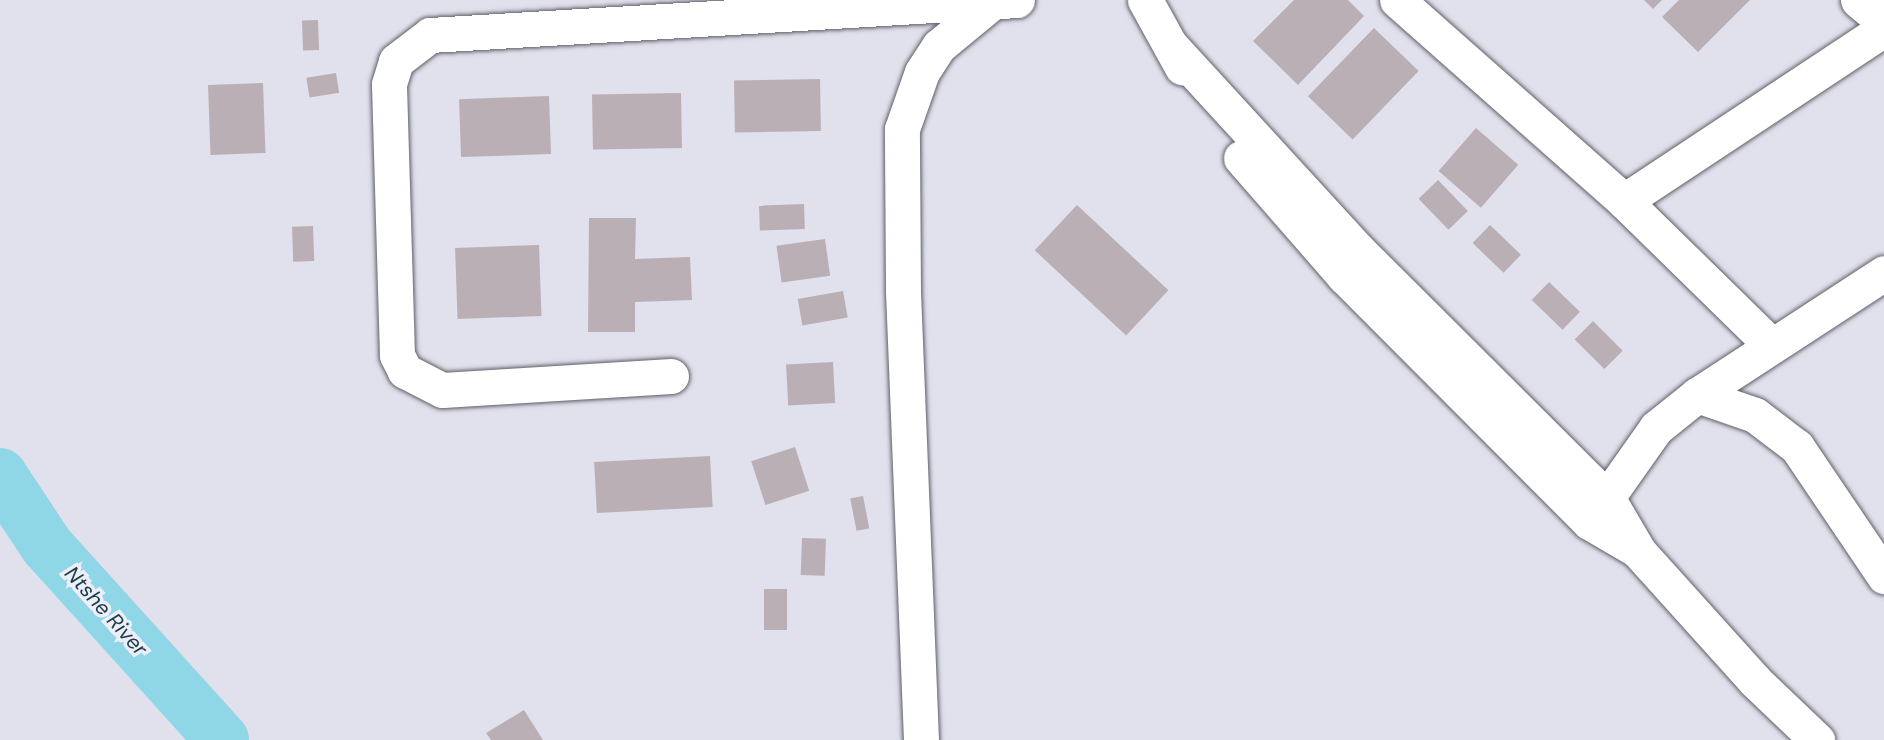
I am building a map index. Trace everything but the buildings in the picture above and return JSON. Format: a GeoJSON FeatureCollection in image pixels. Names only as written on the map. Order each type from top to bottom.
{"type":"FeatureCollection","features":[{"type":"Feature","properties":{"kind":"street"},"geometry":{"type":"LineString","coordinates":[[1145,0],[1171,46],[1360,253],[1640,552],[1755,681],[1817,740]]}},
{"type":"Feature","properties":{"kind":"street"},"geometry":{"type":"LineString","coordinates":[[1396,0],[1624,201],[1772,346]]}},
{"type":"Feature","properties":{"kind":"street"},"geometry":{"type":"LineString","coordinates":[[1858,0],[1884,22]]}},
{"type":"Feature","properties":{"kind":"street"},"geometry":{"type":"LineString","coordinates":[[671,376],[442,390],[405,371],[397,355],[389,85],[396,61],[430,35],[1004,2]]}},
{"type":"Feature","properties":{"kind":"street"},"geometry":{"type":"LineString","coordinates":[[921,740],[903,290],[902,129],[922,72],[939,46],[1004,2]]}},
{"type":"Feature","properties":{"kind":"street"},"geometry":{"type":"LineString","coordinates":[[1624,201],[1884,29]]}},
{"type":"Feature","properties":{"kind":"street"},"geometry":{"type":"LineString","coordinates":[[1599,510],[1656,428],[1697,395],[1884,273]]}},
{"type":"Feature","properties":{"kind":"street"},"geometry":{"type":"LineString","coordinates":[[1697,395],[1755,415],[1797,447],[1884,576]]}},
{"type":"Feature","properties":{"kind":"waterway","name":"Ntshe River"},"geometry":{"type":"LineString","coordinates":[[0,475],[47,546],[222,740]]}}]}
